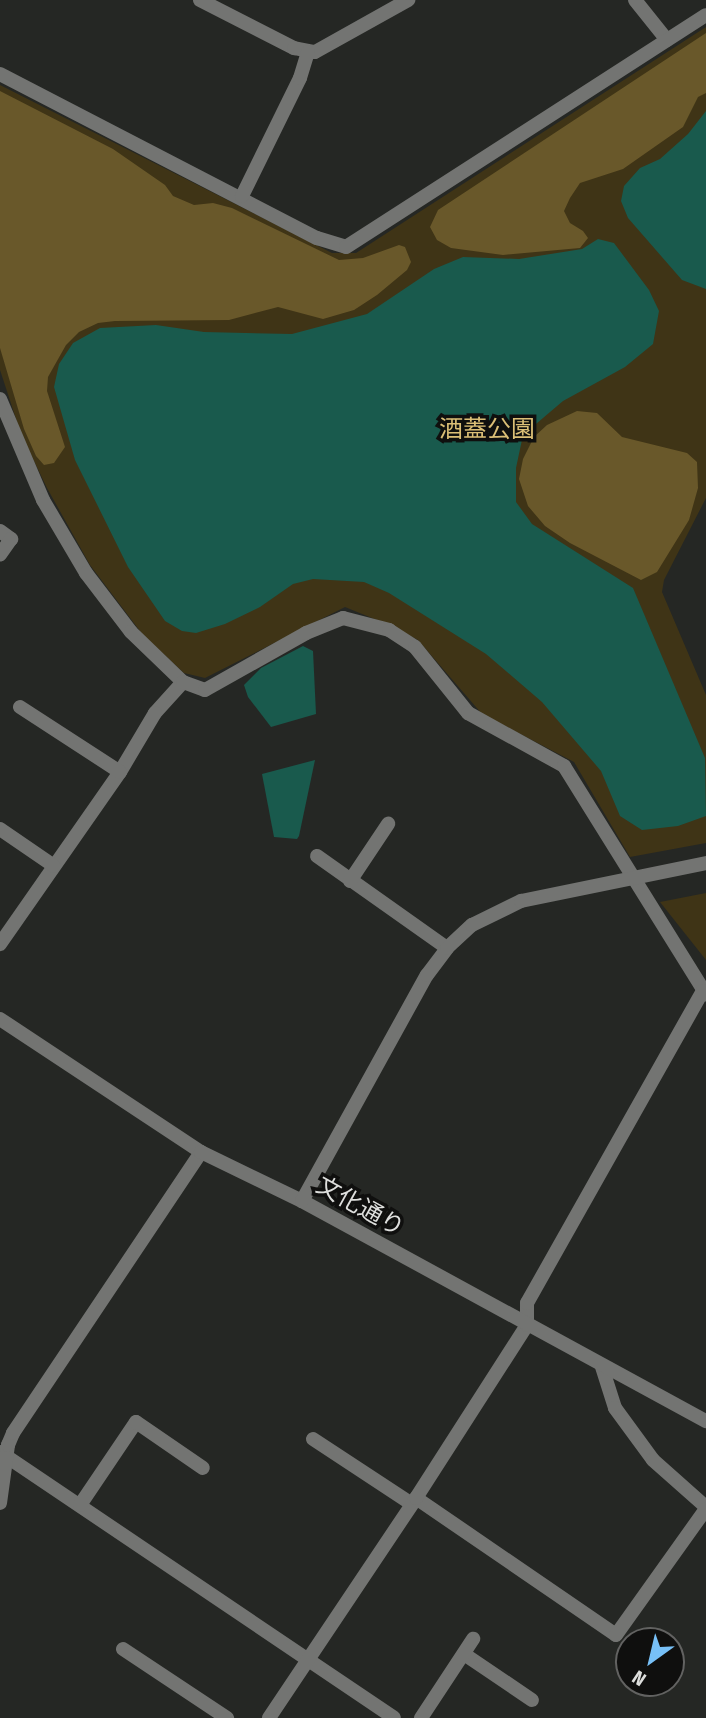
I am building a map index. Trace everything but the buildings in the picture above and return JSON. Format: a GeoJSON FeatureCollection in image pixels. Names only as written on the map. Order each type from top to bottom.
{"type":"FeatureCollection","features":[{"type":"Feature","properties":{"kind":"street"},"geometry":{"type":"LineString","coordinates":[[200,0],[294,48],[308,52],[320,51],[408,0]]}},
{"type":"Feature","properties":{"kind":"street"},"geometry":{"type":"LineString","coordinates":[[635,0],[667,40]]}},
{"type":"Feature","properties":{"kind":"street"},"geometry":{"type":"LineString","coordinates":[[0,74],[330,244],[346,247],[355,245],[706,16]]}},
{"type":"Feature","properties":{"kind":"street"},"geometry":{"type":"LineString","coordinates":[[243,197],[300,78],[308,52]]}},
{"type":"Feature","properties":{"kind":"street"},"geometry":{"type":"LineString","coordinates":[[0,399],[43,500],[86,573],[131,632],[183,682],[205,690],[306,633],[343,618],[389,630],[415,647],[468,713],[564,766],[704,992],[527,1303],[527,1325],[414,1501],[269,1718]]}},
{"type":"Feature","properties":{"kind":"street"},"geometry":{"type":"LineString","coordinates":[[0,531],[11,539],[0,555]]}},
{"type":"Feature","properties":{"kind":"street"},"geometry":{"type":"LineString","coordinates":[[0,944],[120,772],[155,713],[183,682]]}},
{"type":"Feature","properties":{"kind":"street"},"geometry":{"type":"LineString","coordinates":[[20,707],[120,772]]}},
{"type":"Feature","properties":{"kind":"street"},"geometry":{"type":"LineString","coordinates":[[350,881],[388,824]]}},
{"type":"Feature","properties":{"kind":"street"},"geometry":{"type":"LineString","coordinates":[[0,829],[54,866]]}},
{"type":"Feature","properties":{"kind":"street"},"geometry":{"type":"LineString","coordinates":[[317,856],[447,948]]}},
{"type":"Feature","properties":{"kind":"street"},"geometry":{"type":"LineString","coordinates":[[302,1201],[413,998],[447,948],[472,925],[508,906],[633,876],[706,863]]}},
{"type":"Feature","properties":{"kind":"street","name":"文化通り"},"geometry":{"type":"LineString","coordinates":[[0,1019],[201,1152],[302,1201],[602,1367],[706,1421]]}},
{"type":"Feature","properties":{"kind":"street"},"geometry":{"type":"LineString","coordinates":[[0,1503],[4,1454],[13,1433],[201,1152]]}},
{"type":"Feature","properties":{"kind":"street"},"geometry":{"type":"LineString","coordinates":[[313,1439],[414,1501],[616,1635],[706,1508],[645,1449],[615,1408],[602,1367]]}},
{"type":"Feature","properties":{"kind":"street"},"geometry":{"type":"LineString","coordinates":[[80,1505],[136,1422],[203,1468]]}},
{"type":"Feature","properties":{"kind":"street"},"geometry":{"type":"LineString","coordinates":[[4,1454],[394,1718]]}},
{"type":"Feature","properties":{"kind":"street"},"geometry":{"type":"LineString","coordinates":[[421,1718],[473,1639]]}},
{"type":"Feature","properties":{"kind":"street"},"geometry":{"type":"LineString","coordinates":[[123,1649],[227,1718]]}},
{"type":"Feature","properties":{"kind":"street"},"geometry":{"type":"LineString","coordinates":[[464,1654],[532,1700]]}},
{"type":"Feature","properties":{"kind":"green space","name":"酒蓋公園"},"geometry":{"type":"Polygon","coordinates":[[[706,27],[706,498],[664,580],[662,592],[706,695],[706,843],[630,857],[574,762],[482,714],[418,640],[394,627],[345,607],[205,678],[184,673],[143,635],[90,565],[47,488],[21,434],[0,370],[0,85],[332,253],[356,253],[706,27]]]}},
{"type":"Feature","properties":{"kind":"green space"},"geometry":{"type":"Polygon","coordinates":[[[706,893],[706,960],[660,902],[706,893]]]}},
{"type":"Feature","properties":{"kind":"shaded area"},"geometry":{"type":"Polygon","coordinates":[[[706,33],[706,93],[698,97],[683,127],[623,169],[580,183],[570,198],[564,211],[570,223],[583,231],[588,238],[580,248],[503,255],[451,248],[437,240],[430,227],[438,210],[706,33]]]}},
{"type":"Feature","properties":{"kind":"shaded area"},"geometry":{"type":"Polygon","coordinates":[[[0,91],[113,149],[165,185],[173,196],[194,205],[213,203],[232,208],[339,260],[363,258],[399,245],[405,247],[411,262],[407,270],[354,310],[323,319],[278,307],[229,320],[115,321],[98,323],[79,332],[66,345],[48,377],[47,391],[65,447],[54,463],[44,465],[36,456],[24,429],[0,348],[0,91]]]}},
{"type":"Feature","properties":{"kind":"shaded area"},"geometry":{"type":"Polygon","coordinates":[[[706,111],[706,289],[682,280],[628,218],[621,201],[624,186],[640,168],[660,159],[688,134],[706,111]]]}},
{"type":"Feature","properties":{"kind":"shaded area"},"geometry":{"type":"Polygon","coordinates":[[[598,239],[614,243],[649,290],[659,311],[653,344],[625,367],[563,401],[523,435],[516,468],[516,502],[532,524],[633,588],[705,758],[706,816],[678,826],[642,830],[620,816],[601,771],[542,702],[486,654],[389,593],[364,582],[313,579],[293,584],[260,607],[225,624],[196,633],[182,631],[165,621],[128,567],[75,460],[54,387],[59,364],[73,343],[100,328],[156,325],[204,332],[292,334],[367,314],[434,269],[463,257],[519,259],[582,249],[598,239]]]}},
{"type":"Feature","properties":{"kind":"shaded area"},"geometry":{"type":"Polygon","coordinates":[[[577,411],[597,413],[622,437],[687,453],[697,462],[698,488],[689,520],[657,572],[641,580],[570,543],[545,526],[528,506],[519,479],[523,459],[534,437],[547,425],[577,411]]]}},
{"type":"Feature","properties":{"kind":"shaded area"},"geometry":{"type":"Polygon","coordinates":[[[303,646],[313,651],[316,714],[271,727],[248,697],[244,685],[261,668],[303,646]]]}},
{"type":"Feature","properties":{"kind":"shaded area"},"geometry":{"type":"Polygon","coordinates":[[[315,760],[299,836],[297,839],[274,837],[262,774],[315,760]]]}}]}
